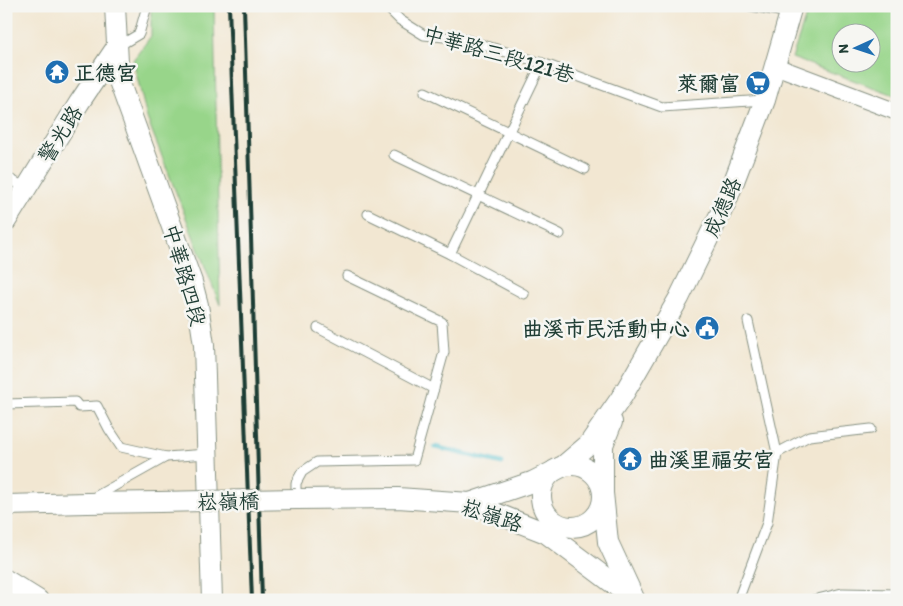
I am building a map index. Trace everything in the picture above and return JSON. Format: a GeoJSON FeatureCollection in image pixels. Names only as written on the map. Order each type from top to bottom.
{"type":"FeatureCollection","features":[{"type":"Feature","properties":{"kind":"street","name":"中華路四段"},"geometry":{"type":"LineString","coordinates":[[115,6],[119,81],[192,282],[198,305],[204,345],[212,600]]}},
{"type":"Feature","properties":{"kind":"street","name":"成德路"},"geometry":{"type":"LineString","coordinates":[[470,503],[532,482],[562,467],[589,444],[622,395],[680,298],[726,202],[765,100],[791,10]]}},
{"type":"Feature","properties":{"kind":"street","name":"警光路"},"geometry":{"type":"LineString","coordinates":[[6,221],[79,103],[116,48]]}},
{"type":"Feature","properties":{"kind":"street"},"geometry":{"type":"LineString","coordinates":[[775,66],[897,112]]}},
{"type":"Feature","properties":{"kind":"street","name":"成德路"},"geometry":{"type":"LineString","coordinates":[[622,395],[603,445],[603,493],[608,542],[634,599]]}},
{"type":"Feature","properties":{"kind":"street"},"geometry":{"type":"LineString","coordinates":[[572,465],[581,466],[596,476],[601,484],[603,493],[602,503],[592,520],[574,527],[546,533],[542,497],[543,487],[547,478],[554,471],[572,465]]}},
{"type":"Feature","properties":{"kind":"street","name":"崧嶺路"},"geometry":{"type":"LineString","coordinates":[[296,499],[398,498],[470,503],[546,533],[634,599]]}},
{"type":"Feature","properties":{"kind":"street","name":"崧嶺橋"},"geometry":{"type":"LineString","coordinates":[[6,506],[296,499]]}},
{"type":"Feature","properties":{"kind":"street"},"geometry":{"type":"LineString","coordinates":[[543,506],[555,522],[564,526],[574,527]]}},
{"type":"Feature","properties":{"kind":"street"},"geometry":{"type":"LineString","coordinates":[[6,580],[38,600]]}},
{"type":"Feature","properties":{"kind":"lane"},"geometry":{"type":"LineString","coordinates":[[116,48],[139,34],[147,6]]}},
{"type":"Feature","properties":{"kind":"lane","name":"中華路三段121巷"},"geometry":{"type":"LineString","coordinates":[[386,6],[400,20],[424,35],[464,39],[542,63],[662,107],[765,100]]}},
{"type":"Feature","properties":{"kind":"lane"},"geometry":{"type":"LineString","coordinates":[[750,6],[791,10]]}},
{"type":"Feature","properties":{"kind":"lane"},"geometry":{"type":"LineString","coordinates":[[450,254],[542,63]]}},
{"type":"Feature","properties":{"kind":"lane"},"geometry":{"type":"LineString","coordinates":[[425,92],[585,169]]}},
{"type":"Feature","properties":{"kind":"lane"},"geometry":{"type":"LineString","coordinates":[[394,156],[560,234]]}},
{"type":"Feature","properties":{"kind":"lane"},"geometry":{"type":"LineString","coordinates":[[6,177],[27,188]]}},
{"type":"Feature","properties":{"kind":"lane"},"geometry":{"type":"LineString","coordinates":[[368,214],[450,254],[524,294]]}},
{"type":"Feature","properties":{"kind":"lane"},"geometry":{"type":"LineString","coordinates":[[296,499],[296,482],[302,472],[317,462],[414,460],[444,352],[442,322],[347,276]]}},
{"type":"Feature","properties":{"kind":"lane"},"geometry":{"type":"LineString","coordinates":[[738,600],[767,523],[777,452],[748,321]]}},
{"type":"Feature","properties":{"kind":"lane"},"geometry":{"type":"LineString","coordinates":[[318,328],[434,389]]}},
{"type":"Feature","properties":{"kind":"lane"},"geometry":{"type":"LineString","coordinates":[[6,404],[75,402],[79,407],[98,406],[109,429],[121,447],[166,457],[207,454]]}},
{"type":"Feature","properties":{"kind":"lane"},"geometry":{"type":"LineString","coordinates":[[777,452],[809,436],[871,428]]}},
{"type":"Feature","properties":{"kind":"lane"},"geometry":{"type":"LineString","coordinates":[[87,503],[166,457]]}},
{"type":"Feature","properties":{"kind":"lane"},"geometry":{"type":"LineString","coordinates":[[813,600],[842,593],[897,594]]}},
{"type":"Feature","properties":{"kind":"green space"},"geometry":{"type":"Polygon","coordinates":[[[151,6],[214,6],[220,305],[147,118],[133,60],[151,36],[151,6]]]}},
{"type":"Feature","properties":{"kind":"green space"},"geometry":{"type":"Polygon","coordinates":[[[809,6],[897,6],[897,96],[831,72],[880,72],[880,22],[830,22],[830,72],[792,58],[809,6]]]}},
{"type":"Feature","properties":{"kind":"waterway"},"geometry":{"type":"LineString","coordinates":[[435,447],[502,463]]}},
{"type":"Feature","properties":{"kind":"railway"},"geometry":{"type":"LineString","coordinates":[[229,6],[252,600]]}},
{"type":"Feature","properties":{"kind":"railway"},"geometry":{"type":"LineString","coordinates":[[244,6],[262,600]]}},
{"type":"Feature","properties":{"kind":"place","name":"正德宮"},"geometry":{"type":"Point","coordinates":[57,72]}},
{"type":"Feature","properties":{"kind":"place","name":"萊爾富"},"geometry":{"type":"Point","coordinates":[758,83]}},
{"type":"Feature","properties":{"kind":"place","name":"曲溪市民活動中心"},"geometry":{"type":"Point","coordinates":[707,328]}},
{"type":"Feature","properties":{"kind":"place","name":"曲溪里福安宮"},"geometry":{"type":"Point","coordinates":[630,459]}}]}
